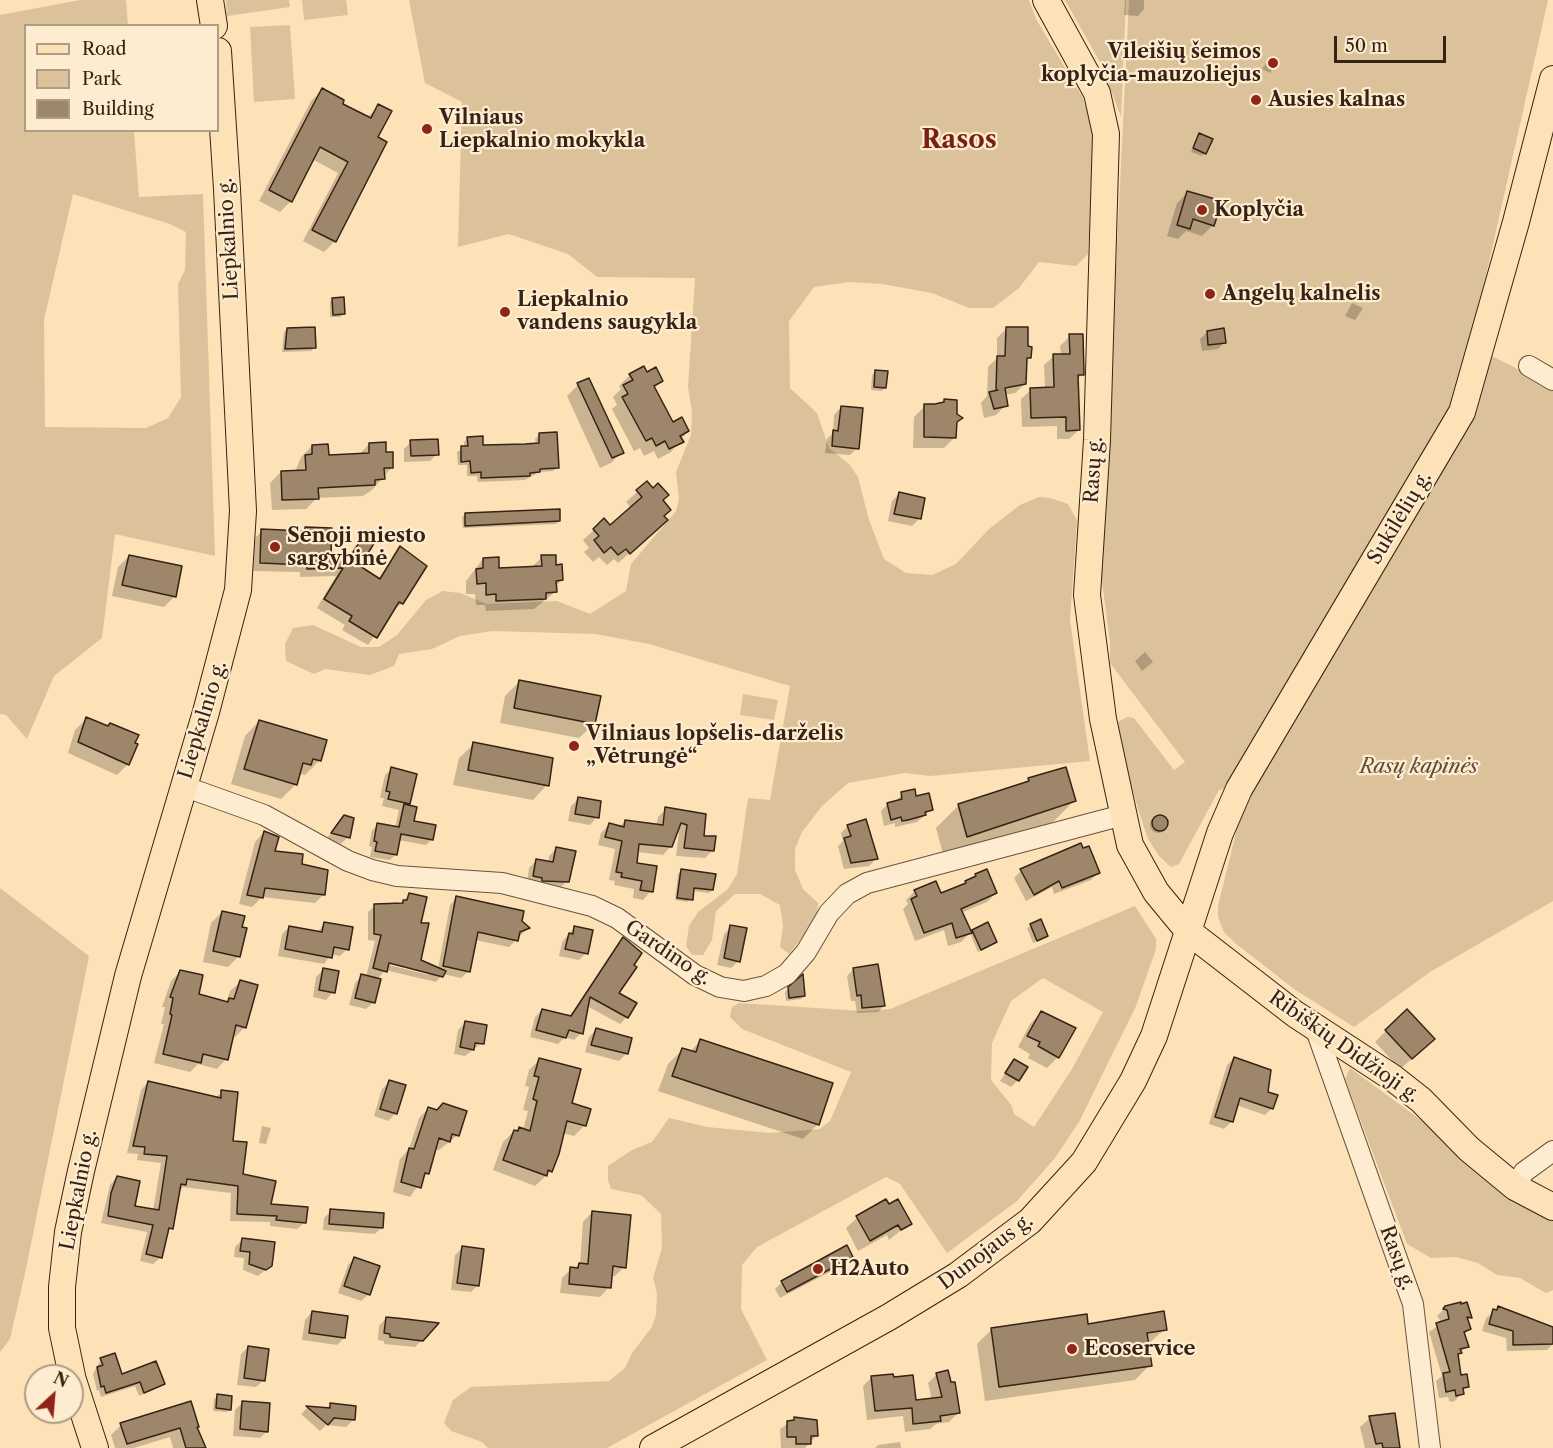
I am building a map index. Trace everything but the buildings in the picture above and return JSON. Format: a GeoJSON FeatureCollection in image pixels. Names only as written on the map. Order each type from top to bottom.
{"type":"FeatureCollection","features":[{"type":"Feature","properties":{"kind":"main road"},"geometry":{"type":"LineString","coordinates":[[210,0],[214,24]]}},
{"type":"Feature","properties":{"kind":"main road","name":"Rasų g."},"geometry":{"type":"LineString","coordinates":[[1046,0],[1097,93],[1106,134],[1097,440],[1087,595],[1103,719],[1130,845],[1151,885],[1189,932]]}},
{"type":"Feature","properties":{"kind":"main road","name":"Liepkalnio g."},"geometry":{"type":"LineString","coordinates":[[70,1364],[62,1328],[62,1287],[68,1232],[109,1049],[228,634],[238,590],[243,511],[229,213],[219,66]]}},
{"type":"Feature","properties":{"kind":"main road","name":"Sukilėlių g."},"geometry":{"type":"LineString","coordinates":[[1189,932],[1220,833],[1239,789],[1462,412],[1516,222],[1553,79]]}},
{"type":"Feature","properties":{"kind":"main road","name":"Ribiškių Didžioji g."},"geometry":{"type":"LineString","coordinates":[[1189,932],[1315,1027],[1421,1100],[1469,1149],[1515,1187],[1553,1206]]}},
{"type":"Feature","properties":{"kind":"main road","name":"Dunojaus g."},"geometry":{"type":"LineString","coordinates":[[653,1448],[921,1298],[958,1275],[1030,1221],[1084,1162],[1133,1081],[1154,1036],[1189,932]]}},
{"type":"Feature","properties":{"kind":"main road","name":"Liepkalnio g."},"geometry":{"type":"LineString","coordinates":[[84,1414],[95,1448]]}},
{"type":"Feature","properties":{"kind":"street"},"geometry":{"type":"LineString","coordinates":[[1529,366],[1553,380]]}},
{"type":"Feature","properties":{"kind":"street","name":"Gardino g."},"geometry":{"type":"LineString","coordinates":[[183,786],[264,815],[348,861],[372,870],[397,876],[502,883],[592,906],[617,918],[695,975],[720,987],[744,991],[766,986],[786,974],[806,952],[829,913],[847,894],[867,883],[1123,814]]}},
{"type":"Feature","properties":{"kind":"street","name":"Rasų g."},"geometry":{"type":"LineString","coordinates":[[1315,1027],[1413,1305],[1430,1448]]}},
{"type":"Feature","properties":{"kind":"street"},"geometry":{"type":"LineString","coordinates":[[1332,1076],[1352,1051]]}},
{"type":"Feature","properties":{"kind":"street"},"geometry":{"type":"LineString","coordinates":[[1515,1187],[1524,1172],[1553,1151]]}},
{"type":"Feature","properties":{"kind":"green space"},"geometry":{"type":"Polygon","coordinates":[[[80,0],[126,0],[128,24],[24,24],[24,132],[134,132],[139,197],[203,194],[215,556],[115,534],[102,638],[54,676],[27,739],[6,715],[0,714],[0,15],[80,0]],[[73,194],[44,320],[45,427],[146,428],[168,418],[181,397],[178,284],[185,270],[186,232],[170,224],[73,194]]]}},
{"type":"Feature","properties":{"kind":"green space"},"geometry":{"type":"Polygon","coordinates":[[[226,0],[289,0],[290,7],[227,16],[226,0]]]}},
{"type":"Feature","properties":{"kind":"green space"},"geometry":{"type":"Polygon","coordinates":[[[302,0],[346,0],[348,15],[304,20],[302,0]]]}},
{"type":"Feature","properties":{"kind":"green space"},"geometry":{"type":"Polygon","coordinates":[[[409,0],[1029,0],[1036,19],[1083,98],[1092,127],[1093,148],[1088,254],[1076,266],[1039,262],[1019,288],[993,308],[969,308],[932,293],[882,284],[849,282],[814,287],[789,321],[790,388],[817,413],[829,448],[849,464],[858,477],[869,520],[884,559],[906,573],[932,575],[956,564],[989,529],[1020,505],[1039,497],[1051,498],[1068,504],[1077,520],[1070,620],[1090,761],[930,776],[905,773],[848,783],[822,806],[802,832],[795,849],[795,870],[803,889],[818,903],[812,925],[789,954],[780,947],[783,926],[780,905],[760,894],[735,894],[716,911],[712,940],[703,955],[692,955],[686,946],[689,926],[698,912],[728,889],[737,874],[748,798],[770,800],[790,686],[649,644],[596,634],[492,631],[460,636],[432,649],[399,654],[394,666],[370,675],[325,669],[314,674],[286,661],[285,644],[293,628],[313,625],[361,647],[379,647],[397,635],[426,600],[443,591],[460,593],[487,604],[557,601],[590,614],[626,591],[631,564],[676,511],[679,499],[676,472],[691,435],[692,412],[688,387],[695,278],[597,277],[568,254],[509,234],[458,247],[462,102],[425,83],[409,0]]]}},
{"type":"Feature","properties":{"kind":"green space"},"geometry":{"type":"Polygon","coordinates":[[[1065,0],[1126,0],[1121,117],[1101,64],[1065,0]]]}},
{"type":"Feature","properties":{"kind":"green space"},"geometry":{"type":"Polygon","coordinates":[[[1129,0],[1548,0],[1460,391],[1452,413],[1227,788],[1219,790],[1179,864],[1171,867],[1159,856],[1148,839],[1128,775],[1118,722],[1127,717],[1134,718],[1174,770],[1185,762],[1110,663],[1110,642],[1101,574],[1129,0]]]}},
{"type":"Feature","properties":{"kind":"green space"},"geometry":{"type":"Polygon","coordinates":[[[290,25],[295,99],[254,102],[250,27],[290,25]]]}},
{"type":"Feature","properties":{"kind":"green space","name":"Rasų kapinės"},"geometry":{"type":"Polygon","coordinates":[[[1488,354],[1553,387],[1553,901],[1430,972],[1354,1027],[1294,989],[1235,943],[1224,932],[1218,917],[1218,906],[1241,812],[1488,354]]]}},
{"type":"Feature","properties":{"kind":"green space"},"geometry":{"type":"Polygon","coordinates":[[[743,694],[778,700],[774,720],[740,715],[743,694]]]}},
{"type":"Feature","properties":{"kind":"green space"},"geometry":{"type":"Polygon","coordinates":[[[0,888],[89,956],[27,1264],[10,1339],[0,1352],[0,888]]]}},
{"type":"Feature","properties":{"kind":"green space"},"geometry":{"type":"Polygon","coordinates":[[[1135,906],[1156,939],[1156,949],[1136,1006],[1079,1122],[1055,1158],[1017,1201],[947,1253],[900,1184],[886,1177],[757,1247],[742,1265],[741,1309],[767,1360],[607,1448],[488,1448],[482,1442],[451,1431],[444,1423],[453,1400],[471,1387],[609,1381],[625,1368],[632,1353],[652,1327],[656,1315],[657,1293],[653,1278],[662,1248],[661,1214],[641,1195],[611,1189],[608,1180],[608,1166],[632,1150],[652,1142],[669,1118],[707,1127],[770,1133],[820,1129],[830,1121],[851,1072],[742,1029],[730,1017],[732,1007],[739,1003],[862,1011],[890,1009],[1135,906]],[[1043,978],[1011,1001],[992,1043],[991,1080],[1012,1106],[1014,1114],[1034,1127],[1072,1069],[1103,1012],[1043,978]]]}},
{"type":"Feature","properties":{"kind":"green space"},"geometry":{"type":"Polygon","coordinates":[[[1350,1068],[1553,1217],[1553,1290],[1546,1293],[1520,1278],[1497,1275],[1478,1263],[1456,1257],[1431,1258],[1407,1244],[1345,1079],[1350,1068]]]}},
{"type":"Feature","properties":{"kind":"place","name":"Vileišių šeimos koplyčia-mauzoliejus"},"geometry":{"type":"Point","coordinates":[1273,63]}},
{"type":"Feature","properties":{"kind":"place","name":"Ausies kalnas"},"geometry":{"type":"Point","coordinates":[1256,100]}},
{"type":"Feature","properties":{"kind":"place","name":"Vilniaus Liepkalnio mokykla"},"geometry":{"type":"Point","coordinates":[427,129]}},
{"type":"Feature","properties":{"kind":"place","name":"Koplyčia"},"geometry":{"type":"Point","coordinates":[1202,210]}},
{"type":"Feature","properties":{"kind":"place","name":"Angelų kalnelis"},"geometry":{"type":"Point","coordinates":[1210,294]}},
{"type":"Feature","properties":{"kind":"place","name":"Liepkalnio vandens saugykla"},"geometry":{"type":"Point","coordinates":[505,312]}},
{"type":"Feature","properties":{"kind":"place","name":"Senoji miesto sargybinė"},"geometry":{"type":"Point","coordinates":[275,547]}},
{"type":"Feature","properties":{"kind":"place","name":"Vilniaus lopšelis-darželis „Vėtrungė“"},"geometry":{"type":"Point","coordinates":[574,746]}},
{"type":"Feature","properties":{"kind":"place","name":"H2Auto"},"geometry":{"type":"Point","coordinates":[818,1269]}},
{"type":"Feature","properties":{"kind":"place","name":"Ecoservice"},"geometry":{"type":"Point","coordinates":[1072,1349]}},
{"type":"Feature","properties":{"kind":"district","name":"Rasos"},"geometry":{"type":"Point","coordinates":[959,140]}}]}
